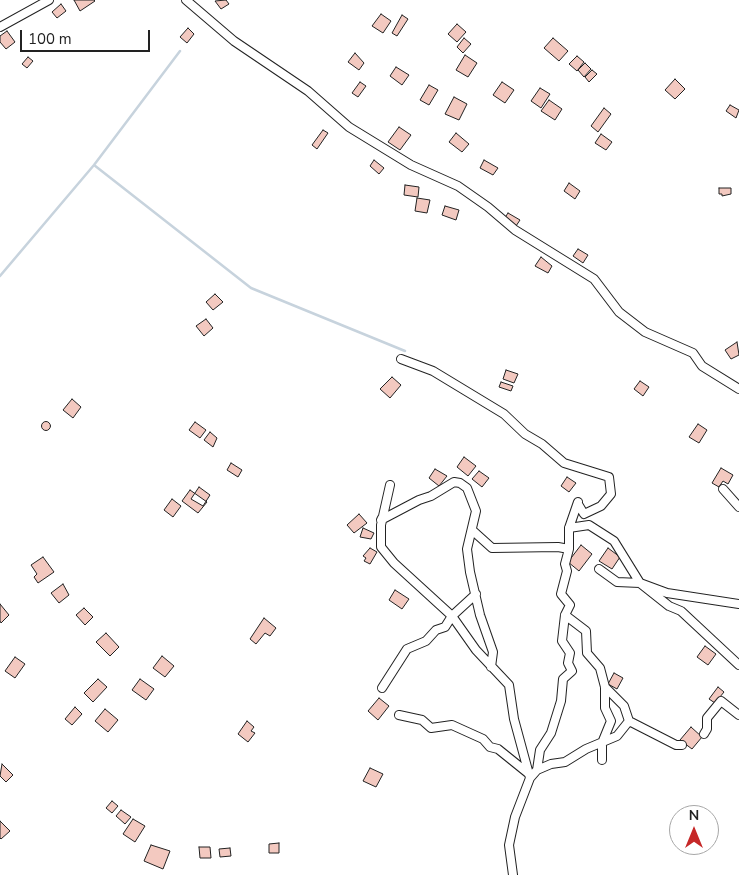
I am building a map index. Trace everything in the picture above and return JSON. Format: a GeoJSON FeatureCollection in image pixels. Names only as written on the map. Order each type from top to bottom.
{"type":"FeatureCollection","features":[{"type":"Feature","properties":{"kind":"street"},"geometry":{"type":"LineString","coordinates":[[0,27],[49,0]]}},
{"type":"Feature","properties":{"kind":"street"},"geometry":{"type":"LineString","coordinates":[[186,0],[234,41],[308,91],[349,127],[411,165],[458,186],[488,207],[515,230],[594,279],[619,312],[645,332],[693,352],[702,366],[739,388]]}},
{"type":"Feature","properties":{"kind":"street"},"geometry":{"type":"LineString","coordinates":[[401,359],[433,371],[504,414],[525,434],[542,444],[564,462],[609,477],[611,494],[601,506],[584,514]]}},
{"type":"Feature","properties":{"kind":"street"},"geometry":{"type":"LineString","coordinates":[[491,667],[493,652],[480,615],[470,572],[467,549],[476,511],[471,494],[460,482],[454,482],[431,496],[382,520],[381,547],[394,563],[452,616],[491,667],[510,685],[514,719],[529,776],[515,817],[509,845],[513,875]]}},
{"type":"Feature","properties":{"kind":"street"},"geometry":{"type":"LineString","coordinates":[[739,499],[726,492],[739,507]]}},
{"type":"Feature","properties":{"kind":"street"},"geometry":{"type":"LineString","coordinates":[[537,770],[540,750],[551,733],[561,701],[563,679],[572,670],[568,663],[570,653],[562,641],[565,616],[570,605],[561,594],[567,571],[565,564],[569,549],[569,528],[578,501],[584,514],[589,519],[588,525]]}},
{"type":"Feature","properties":{"kind":"street"},"geometry":{"type":"LineString","coordinates":[[569,528],[588,525],[614,541],[640,583],[669,606],[681,611],[739,665]]}},
{"type":"Feature","properties":{"kind":"street"},"geometry":{"type":"LineString","coordinates":[[472,530],[492,548],[558,547],[569,549]]}},
{"type":"Feature","properties":{"kind":"street"},"geometry":{"type":"LineString","coordinates":[[599,569],[617,582],[640,583],[667,593],[739,604]]}},
{"type":"Feature","properties":{"kind":"street"},"geometry":{"type":"LineString","coordinates":[[382,688],[407,649],[426,641],[436,630],[446,627],[452,616],[476,594]]}},
{"type":"Feature","properties":{"kind":"street"},"geometry":{"type":"LineString","coordinates":[[565,616],[586,631],[587,653],[600,668],[605,686],[605,708],[611,721],[602,743],[602,760]]}},
{"type":"Feature","properties":{"kind":"street"},"geometry":{"type":"LineString","coordinates":[[605,686],[624,706],[629,721],[676,745],[682,745]]}},
{"type":"Feature","properties":{"kind":"street"},"geometry":{"type":"LineString","coordinates":[[704,734],[707,729],[707,718],[721,701],[739,715]]}},
{"type":"Feature","properties":{"kind":"street"},"geometry":{"type":"LineString","coordinates":[[399,715],[422,720],[431,728],[452,726],[482,739],[490,747],[498,749],[529,776]]}},
{"type":"Feature","properties":{"kind":"street"},"geometry":{"type":"LineString","coordinates":[[529,776],[537,770],[551,764],[565,762],[586,749],[617,736],[629,721]]}},
{"type":"Feature","properties":{"kind":"building"},"geometry":{"type":"Polygon","coordinates":[[[74,0],[94,0],[95,1],[80,11],[74,0]]]}},
{"type":"Feature","properties":{"kind":"building"},"geometry":{"type":"Polygon","coordinates":[[[226,0],[229,4],[221,9],[215,1],[226,0]]]}},
{"type":"Feature","properties":{"kind":"building"},"geometry":{"type":"Polygon","coordinates":[[[61,4],[66,11],[57,18],[52,12],[61,4]]]}},
{"type":"Feature","properties":{"kind":"building"},"geometry":{"type":"Polygon","coordinates":[[[381,14],[391,21],[383,33],[372,26],[381,14]]]}},
{"type":"Feature","properties":{"kind":"building"},"geometry":{"type":"Polygon","coordinates":[[[402,15],[408,19],[397,36],[392,33],[402,15]]]}},
{"type":"Feature","properties":{"kind":"building"},"geometry":{"type":"Polygon","coordinates":[[[457,24],[466,32],[457,42],[448,34],[457,24]]]}},
{"type":"Feature","properties":{"kind":"building"},"geometry":{"type":"Polygon","coordinates":[[[188,28],[194,34],[187,43],[180,37],[188,28]]]}},
{"type":"Feature","properties":{"kind":"building"},"geometry":{"type":"Polygon","coordinates":[[[7,31],[15,42],[6,49],[0,42],[0,36],[7,31]]]}},
{"type":"Feature","properties":{"kind":"building"},"geometry":{"type":"Polygon","coordinates":[[[464,38],[471,44],[463,53],[457,47],[464,38]]]}},
{"type":"Feature","properties":{"kind":"building"},"geometry":{"type":"Polygon","coordinates":[[[553,38],[568,51],[559,61],[544,48],[553,38]]]}},
{"type":"Feature","properties":{"kind":"building"},"geometry":{"type":"Polygon","coordinates":[[[355,53],[364,63],[359,70],[348,62],[355,53]]]}},
{"type":"Feature","properties":{"kind":"building"},"geometry":{"type":"Polygon","coordinates":[[[465,55],[477,63],[468,77],[456,70],[465,55]]]}},
{"type":"Feature","properties":{"kind":"building"},"geometry":{"type":"Polygon","coordinates":[[[577,56],[584,62],[577,71],[569,64],[577,56]]]}},
{"type":"Feature","properties":{"kind":"building"},"geometry":{"type":"Polygon","coordinates":[[[28,57],[33,61],[27,68],[22,64],[28,57]]]}},
{"type":"Feature","properties":{"kind":"building"},"geometry":{"type":"Polygon","coordinates":[[[585,63],[591,69],[584,77],[578,70],[585,63]]]}},
{"type":"Feature","properties":{"kind":"building"},"geometry":{"type":"Polygon","coordinates":[[[396,67],[409,75],[402,85],[390,76],[396,67]]]}},
{"type":"Feature","properties":{"kind":"building"},"geometry":{"type":"Polygon","coordinates":[[[592,70],[597,74],[589,82],[585,77],[592,70]]]}},
{"type":"Feature","properties":{"kind":"building"},"geometry":{"type":"Polygon","coordinates":[[[675,79],[685,89],[675,99],[665,90],[675,79]]]}},
{"type":"Feature","properties":{"kind":"building"},"geometry":{"type":"Polygon","coordinates":[[[360,82],[366,86],[358,97],[352,93],[360,82]]]}},
{"type":"Feature","properties":{"kind":"building"},"geometry":{"type":"Polygon","coordinates":[[[502,82],[514,90],[505,103],[493,95],[502,82]]]}},
{"type":"Feature","properties":{"kind":"building"},"geometry":{"type":"Polygon","coordinates":[[[429,85],[438,90],[429,105],[420,100],[429,85]]]}},
{"type":"Feature","properties":{"kind":"building"},"geometry":{"type":"Polygon","coordinates":[[[540,88],[550,94],[541,108],[531,101],[540,88]]]}},
{"type":"Feature","properties":{"kind":"building"},"geometry":{"type":"Polygon","coordinates":[[[454,97],[467,104],[459,120],[445,114],[454,97]]]}},
{"type":"Feature","properties":{"kind":"building"},"geometry":{"type":"Polygon","coordinates":[[[549,100],[562,109],[555,120],[541,111],[549,100]]]}},
{"type":"Feature","properties":{"kind":"building"},"geometry":{"type":"Polygon","coordinates":[[[730,105],[739,110],[736,118],[726,111],[730,105]]]}},
{"type":"Feature","properties":{"kind":"building"},"geometry":{"type":"Polygon","coordinates":[[[604,108],[611,114],[598,132],[591,126],[604,108]]]}},
{"type":"Feature","properties":{"kind":"building"},"geometry":{"type":"Polygon","coordinates":[[[399,127],[411,135],[400,150],[388,142],[399,127]]]}},
{"type":"Feature","properties":{"kind":"building"},"geometry":{"type":"Polygon","coordinates":[[[323,130],[328,133],[317,149],[312,145],[323,130]]]}},
{"type":"Feature","properties":{"kind":"building"},"geometry":{"type":"Polygon","coordinates":[[[456,133],[469,144],[462,152],[449,142],[456,133]]]}},
{"type":"Feature","properties":{"kind":"building"},"geometry":{"type":"Polygon","coordinates":[[[601,134],[612,142],[606,150],[595,143],[601,134]]]}},
{"type":"Feature","properties":{"kind":"building"},"geometry":{"type":"Polygon","coordinates":[[[374,160],[384,168],[379,174],[370,166],[374,160]]]}},
{"type":"Feature","properties":{"kind":"building"},"geometry":{"type":"Polygon","coordinates":[[[484,160],[498,168],[493,175],[480,168],[484,160]]]}},
{"type":"Feature","properties":{"kind":"building"},"geometry":{"type":"Polygon","coordinates":[[[569,183],[580,191],[575,199],[564,191],[569,183]]]}},
{"type":"Feature","properties":{"kind":"building"},"geometry":{"type":"Polygon","coordinates":[[[405,185],[419,187],[418,197],[404,195],[405,185]]]}},
{"type":"Feature","properties":{"kind":"building"},"geometry":{"type":"Polygon","coordinates":[[[719,188],[731,188],[731,194],[722,196],[722,194],[719,194],[719,188]]]}},
{"type":"Feature","properties":{"kind":"building"},"geometry":{"type":"Polygon","coordinates":[[[417,198],[430,200],[427,213],[415,211],[417,198]]]}},
{"type":"Feature","properties":{"kind":"building"},"geometry":{"type":"Polygon","coordinates":[[[445,206],[459,210],[456,220],[442,215],[445,206]]]}},
{"type":"Feature","properties":{"kind":"building"},"geometry":{"type":"Polygon","coordinates":[[[508,213],[520,220],[516,226],[504,219],[508,213]]]}},
{"type":"Feature","properties":{"kind":"building"},"geometry":{"type":"Polygon","coordinates":[[[578,249],[588,255],[583,263],[573,256],[578,249]]]}},
{"type":"Feature","properties":{"kind":"building"},"geometry":{"type":"Polygon","coordinates":[[[541,257],[552,266],[548,273],[535,266],[541,257]]]}},
{"type":"Feature","properties":{"kind":"building"},"geometry":{"type":"Polygon","coordinates":[[[215,294],[223,302],[213,310],[206,302],[215,294]]]}},
{"type":"Feature","properties":{"kind":"building"},"geometry":{"type":"Polygon","coordinates":[[[206,319],[213,328],[204,336],[196,326],[206,319]]]}},
{"type":"Feature","properties":{"kind":"building"},"geometry":{"type":"Polygon","coordinates":[[[737,342],[739,355],[731,359],[725,350],[737,342]]]}},
{"type":"Feature","properties":{"kind":"building"},"geometry":{"type":"Polygon","coordinates":[[[506,370],[518,374],[514,383],[503,379],[506,370]]]}},
{"type":"Feature","properties":{"kind":"building"},"geometry":{"type":"Polygon","coordinates":[[[392,377],[401,385],[390,398],[380,389],[392,377]]]}},
{"type":"Feature","properties":{"kind":"building"},"geometry":{"type":"Polygon","coordinates":[[[640,381],[649,387],[643,396],[634,389],[640,381]]]}},
{"type":"Feature","properties":{"kind":"building"},"geometry":{"type":"Polygon","coordinates":[[[501,382],[513,386],[511,391],[499,387],[501,382]]]}},
{"type":"Feature","properties":{"kind":"building"},"geometry":{"type":"Polygon","coordinates":[[[72,399],[81,407],[73,418],[63,410],[72,399]]]}},
{"type":"Feature","properties":{"kind":"building"},"geometry":{"type":"Polygon","coordinates":[[[46,421],[51,426],[46,431],[41,426],[46,421]]]}},
{"type":"Feature","properties":{"kind":"building"},"geometry":{"type":"Polygon","coordinates":[[[195,422],[206,430],[200,438],[189,430],[195,422]]]}},
{"type":"Feature","properties":{"kind":"building"},"geometry":{"type":"Polygon","coordinates":[[[698,424],[707,430],[699,443],[689,437],[698,424]]]}},
{"type":"Feature","properties":{"kind":"building"},"geometry":{"type":"Polygon","coordinates":[[[210,432],[217,438],[213,447],[204,440],[210,432]]]}},
{"type":"Feature","properties":{"kind":"building"},"geometry":{"type":"Polygon","coordinates":[[[464,457],[476,466],[468,476],[457,467],[464,457]]]}},
{"type":"Feature","properties":{"kind":"building"},"geometry":{"type":"Polygon","coordinates":[[[231,463],[242,470],[238,477],[227,470],[231,463]]]}},
{"type":"Feature","properties":{"kind":"building"},"geometry":{"type":"Polygon","coordinates":[[[721,468],[733,475],[728,484],[723,481],[719,487],[712,483],[721,468]]]}},
{"type":"Feature","properties":{"kind":"building"},"geometry":{"type":"Polygon","coordinates":[[[435,469],[447,476],[439,486],[429,478],[435,469]]]}},
{"type":"Feature","properties":{"kind":"building"},"geometry":{"type":"Polygon","coordinates":[[[479,471],[489,478],[482,487],[472,479],[479,471]]]}},
{"type":"Feature","properties":{"kind":"building"},"geometry":{"type":"Polygon","coordinates":[[[567,477],[576,483],[569,492],[561,486],[567,477]]]}},
{"type":"Feature","properties":{"kind":"building"},"geometry":{"type":"Polygon","coordinates":[[[199,487],[210,495],[203,506],[191,499],[199,487]]]}},
{"type":"Feature","properties":{"kind":"building"},"geometry":{"type":"Polygon","coordinates":[[[190,490],[207,502],[198,513],[182,501],[190,490]]]}},
{"type":"Feature","properties":{"kind":"building"},"geometry":{"type":"Polygon","coordinates":[[[172,499],[181,506],[173,517],[164,510],[172,499]]]}},
{"type":"Feature","properties":{"kind":"building"},"geometry":{"type":"Polygon","coordinates":[[[359,514],[367,523],[354,533],[347,525],[359,514]]]}},
{"type":"Feature","properties":{"kind":"building"},"geometry":{"type":"Polygon","coordinates":[[[363,528],[374,533],[371,539],[360,537],[363,528]]]}},
{"type":"Feature","properties":{"kind":"building"},"geometry":{"type":"Polygon","coordinates":[[[581,545],[592,554],[579,571],[568,562],[581,545]]]}},
{"type":"Feature","properties":{"kind":"building"},"geometry":{"type":"Polygon","coordinates":[[[370,548],[377,552],[370,564],[364,561],[366,558],[363,556],[370,548]]]}},
{"type":"Feature","properties":{"kind":"building"},"geometry":{"type":"Polygon","coordinates":[[[608,548],[620,557],[612,569],[599,561],[608,548]]]}},
{"type":"Feature","properties":{"kind":"building"},"geometry":{"type":"Polygon","coordinates":[[[43,557],[54,572],[38,583],[34,577],[37,574],[31,565],[43,557]]]}},
{"type":"Feature","properties":{"kind":"building"},"geometry":{"type":"Polygon","coordinates":[[[63,584],[69,595],[59,603],[51,593],[63,584]]]}},
{"type":"Feature","properties":{"kind":"building"},"geometry":{"type":"Polygon","coordinates":[[[395,590],[409,599],[402,609],[389,600],[395,590]]]}},
{"type":"Feature","properties":{"kind":"building"},"geometry":{"type":"Polygon","coordinates":[[[0,604],[9,615],[1,623],[0,621],[0,604]]]}},
{"type":"Feature","properties":{"kind":"building"},"geometry":{"type":"Polygon","coordinates":[[[84,608],[93,617],[85,625],[76,615],[84,608]]]}},
{"type":"Feature","properties":{"kind":"building"},"geometry":{"type":"Polygon","coordinates":[[[264,618],[276,628],[270,636],[265,633],[256,644],[250,639],[264,618]]]}},
{"type":"Feature","properties":{"kind":"building"},"geometry":{"type":"Polygon","coordinates":[[[106,633],[119,647],[110,656],[96,642],[106,633]]]}},
{"type":"Feature","properties":{"kind":"building"},"geometry":{"type":"Polygon","coordinates":[[[705,646],[716,654],[708,665],[697,657],[705,646]]]}},
{"type":"Feature","properties":{"kind":"building"},"geometry":{"type":"Polygon","coordinates":[[[162,656],[174,666],[165,677],[153,668],[162,656]]]}},
{"type":"Feature","properties":{"kind":"building"},"geometry":{"type":"Polygon","coordinates":[[[15,657],[25,664],[15,678],[5,671],[15,657]]]}},
{"type":"Feature","properties":{"kind":"building"},"geometry":{"type":"Polygon","coordinates":[[[614,673],[623,678],[617,689],[608,684],[614,673]]]}},
{"type":"Feature","properties":{"kind":"building"},"geometry":{"type":"Polygon","coordinates":[[[98,679],[107,687],[93,702],[84,693],[98,679]]]}},
{"type":"Feature","properties":{"kind":"building"},"geometry":{"type":"Polygon","coordinates":[[[140,679],[154,689],[146,700],[132,690],[140,679]]]}},
{"type":"Feature","properties":{"kind":"building"},"geometry":{"type":"Polygon","coordinates":[[[718,687],[724,692],[715,703],[709,699],[718,687]]]}},
{"type":"Feature","properties":{"kind":"building"},"geometry":{"type":"Polygon","coordinates":[[[379,698],[389,706],[378,720],[368,711],[379,698]]]}},
{"type":"Feature","properties":{"kind":"building"},"geometry":{"type":"Polygon","coordinates":[[[75,707],[82,714],[72,725],[65,719],[75,707]]]}},
{"type":"Feature","properties":{"kind":"building"},"geometry":{"type":"Polygon","coordinates":[[[105,709],[118,720],[108,732],[95,721],[105,709]]]}},
{"type":"Feature","properties":{"kind":"building"},"geometry":{"type":"Polygon","coordinates":[[[247,721],[254,727],[251,731],[255,733],[248,742],[238,734],[247,721]]]}},
{"type":"Feature","properties":{"kind":"building"},"geometry":{"type":"Polygon","coordinates":[[[691,727],[702,737],[692,749],[680,740],[691,727]]]}},
{"type":"Feature","properties":{"kind":"building"},"geometry":{"type":"Polygon","coordinates":[[[2,764],[13,775],[6,782],[0,776],[2,764]]]}},
{"type":"Feature","properties":{"kind":"building"},"geometry":{"type":"Polygon","coordinates":[[[370,768],[383,774],[376,787],[363,781],[370,768]]]}},
{"type":"Feature","properties":{"kind":"building"},"geometry":{"type":"Polygon","coordinates":[[[112,801],[118,806],[112,813],[106,808],[112,801]]]}},
{"type":"Feature","properties":{"kind":"building"},"geometry":{"type":"Polygon","coordinates":[[[121,810],[131,817],[125,824],[116,816],[121,810]]]}},
{"type":"Feature","properties":{"kind":"building"},"geometry":{"type":"Polygon","coordinates":[[[133,819],[145,826],[135,842],[123,834],[133,819]]]}},
{"type":"Feature","properties":{"kind":"building"},"geometry":{"type":"Polygon","coordinates":[[[0,821],[10,831],[1,839],[0,838],[0,821]]]}},
{"type":"Feature","properties":{"kind":"building"},"geometry":{"type":"Polygon","coordinates":[[[279,843],[279,853],[269,853],[269,844],[279,843]]]}},
{"type":"Feature","properties":{"kind":"building"},"geometry":{"type":"Polygon","coordinates":[[[151,845],[170,851],[163,869],[144,861],[151,845]]]}},
{"type":"Feature","properties":{"kind":"building"},"geometry":{"type":"Polygon","coordinates":[[[199,847],[210,847],[211,858],[200,858],[199,847]]]}},
{"type":"Feature","properties":{"kind":"building"},"geometry":{"type":"Polygon","coordinates":[[[230,848],[231,856],[220,857],[219,849],[230,848]]]}},
{"type":"Feature","properties":{"kind":"waterway"},"geometry":{"type":"LineString","coordinates":[[0,276],[94,165],[180,51]]}},
{"type":"Feature","properties":{"kind":"waterway"},"geometry":{"type":"LineString","coordinates":[[94,165],[251,288],[405,351]]}}]}
